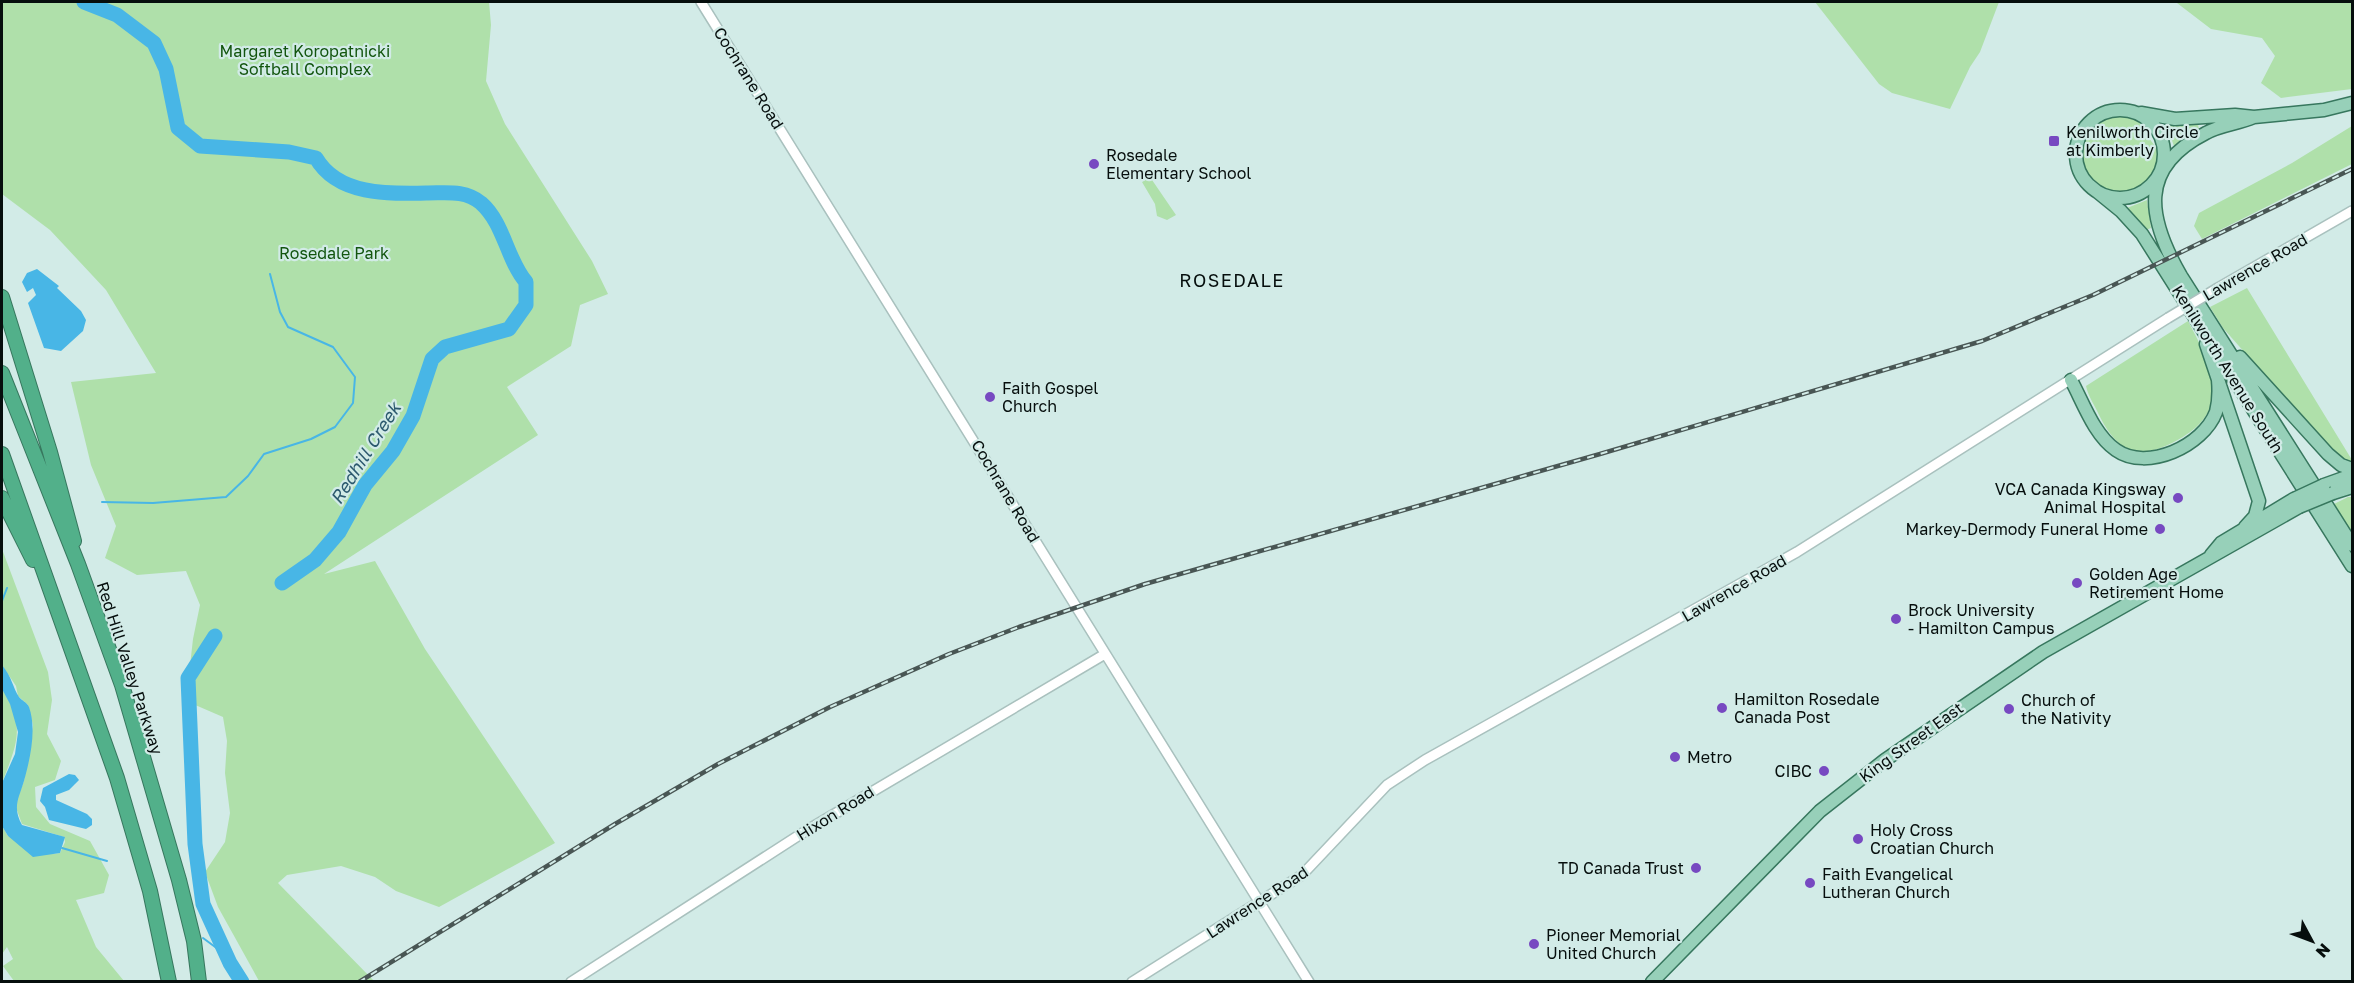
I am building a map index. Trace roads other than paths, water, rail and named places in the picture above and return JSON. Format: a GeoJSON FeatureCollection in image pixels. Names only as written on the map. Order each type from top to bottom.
{"type":"FeatureCollection","features":[{"type":"Feature","properties":{"kind":"highway"},"geometry":{"type":"LineString","coordinates":[[2,297],[57,474],[72,528],[78,564]]}},
{"type":"Feature","properties":{"kind":"highway","name":"Red Hill Valley Parkway"},"geometry":{"type":"LineString","coordinates":[[2,373],[78,564],[122,685],[194,941],[199,981]]}},
{"type":"Feature","properties":{"kind":"highway"},"geometry":{"type":"LineString","coordinates":[[2,454],[59,611],[135,836],[158,922],[169,981]]}},
{"type":"Feature","properties":{"kind":"highway"},"geometry":{"type":"LineString","coordinates":[[2,498],[59,611]]}},
{"type":"Feature","properties":{"kind":"main road"},"geometry":{"type":"LineString","coordinates":[[2254,117],[2235,126],[2212,129],[2198,137],[2177,152],[2145,190],[2127,197],[2106,196],[2089,185],[2083,177],[2077,159],[2083,132],[2103,114],[2128,111],[2175,119],[2235,115],[2254,117],[2324,111],[2352,103]]}},
{"type":"Feature","properties":{"kind":"main road"},"geometry":{"type":"LineString","coordinates":[[2128,111],[2147,119],[2160,134],[2164,150],[2160,172]]}},
{"type":"Feature","properties":{"kind":"main road","name":"Kenilworth Avenue South"},"geometry":{"type":"LineString","coordinates":[[2160,172],[2155,201],[2159,235],[2181,276],[2350,540]]}},
{"type":"Feature","properties":{"kind":"main road","name":"Kenilworth Avenue South"},"geometry":{"type":"LineString","coordinates":[[2089,185],[2121,211],[2142,234],[2352,566]]}},
{"type":"Feature","properties":{"kind":"main road"},"geometry":{"type":"LineString","coordinates":[[2198,321],[2259,501],[2255,516],[2245,527]]}},
{"type":"Feature","properties":{"kind":"main road"},"geometry":{"type":"LineString","coordinates":[[2213,324],[2328,454],[2341,465],[2352,469]]}},
{"type":"Feature","properties":{"kind":"main road"},"geometry":{"type":"LineString","coordinates":[[2071,380],[2096,426],[2112,447],[2128,456],[2149,460],[2184,445],[2206,427],[2218,403],[2218,380]]}},
{"type":"Feature","properties":{"kind":"main road","name":"King Street East"},"geometry":{"type":"LineString","coordinates":[[2211,555],[2221,543],[2245,527],[2328,489],[2352,484]]}},
{"type":"Feature","properties":{"kind":"main road","name":"King Street East"},"geometry":{"type":"LineString","coordinates":[[1652,981],[1820,811],[1885,760],[2043,652],[2211,555],[2224,552],[2296,503]]}},
{"type":"Feature","properties":{"kind":"street","name":"Cochrane Road"},"geometry":{"type":"LineString","coordinates":[[701,2],[1309,981]]}},
{"type":"Feature","properties":{"kind":"street","name":"Lawrence Road"},"geometry":{"type":"LineString","coordinates":[[1132,981],[1261,903],[1302,875],[1388,785],[1418,764],[1787,558],[2168,318],[2352,212]]}},
{"type":"Feature","properties":{"kind":"street","name":"Hixon Road"},"geometry":{"type":"LineString","coordinates":[[571,981],[823,821],[1105,654]]}},
{"type":"Feature","properties":{"kind":"water"},"geometry":{"type":"Polygon","coordinates":[[[37,269],[59,286],[57,288],[81,311],[86,320],[83,331],[61,351],[44,348],[28,303],[36,295],[33,288],[27,292],[22,282],[27,273],[37,269]]]}},
{"type":"Feature","properties":{"kind":"water"},"geometry":{"type":"Polygon","coordinates":[[[2,665],[19,697],[29,707],[33,734],[24,781],[17,803],[17,813],[22,825],[65,837],[60,853],[33,857],[8,836],[2,826],[2,783],[15,754],[18,732],[10,704],[2,689],[2,665]]]}},
{"type":"Feature","properties":{"kind":"water"},"geometry":{"type":"Polygon","coordinates":[[[69,774],[75,775],[79,780],[69,790],[56,795],[56,800],[87,814],[92,819],[92,825],[86,829],[49,820],[45,807],[40,801],[43,788],[69,774]]]}},
{"type":"Feature","properties":{"kind":"waterway","name":"Redhill Creek"},"geometry":{"type":"LineString","coordinates":[[84,2],[117,15],[154,43],[166,69],[178,128],[200,146],[289,152],[316,158],[337,180],[366,190],[398,193],[449,193],[469,196],[489,211],[514,263],[526,282],[526,305],[509,329],[445,347],[432,359],[413,416],[393,451],[365,485],[339,532],[315,560],[282,583]]}},
{"type":"Feature","properties":{"kind":"waterway"},"geometry":{"type":"LineString","coordinates":[[102,502],[153,503],[226,497],[248,476],[264,454],[311,439],[335,427],[353,403],[355,377],[333,347],[288,327],[280,312],[270,274]]}},
{"type":"Feature","properties":{"kind":"waterway"},"geometry":{"type":"LineString","coordinates":[[2,601],[7,588]]}},
{"type":"Feature","properties":{"kind":"waterway","name":"Redhill Creek"},"geometry":{"type":"LineString","coordinates":[[215,636],[188,678],[195,844],[203,904],[230,963],[242,982]]}},
{"type":"Feature","properties":{"kind":"waterway"},"geometry":{"type":"LineString","coordinates":[[62,848],[107,861]]}},
{"type":"Feature","properties":{"kind":"waterway"},"geometry":{"type":"LineString","coordinates":[[203,938],[226,955]]}},
{"type":"Feature","properties":{"kind":"railway"},"geometry":{"type":"LineString","coordinates":[[359,982],[615,824],[718,764],[830,707],[949,654],[1019,627],[1145,584],[1600,454],[1982,341],[2093,295],[2352,169]]}},
{"type":"Feature","properties":{"kind":"place","name":"Kenilworth Circle at Kimberly"},"geometry":{"type":"Point","coordinates":[2054,141]}},
{"type":"Feature","properties":{"kind":"place","name":"Rosedale Elementary School"},"geometry":{"type":"Point","coordinates":[1094,164]}},
{"type":"Feature","properties":{"kind":"place","name":"Faith Gospel Church"},"geometry":{"type":"Point","coordinates":[990,397]}},
{"type":"Feature","properties":{"kind":"place","name":"VCA Canada Kingsway Animal Hospital"},"geometry":{"type":"Point","coordinates":[2178,498]}},
{"type":"Feature","properties":{"kind":"place","name":"Markey-Dermody Funeral Home"},"geometry":{"type":"Point","coordinates":[2160,529]}},
{"type":"Feature","properties":{"kind":"place","name":"Golden Age Retirement Home"},"geometry":{"type":"Point","coordinates":[2077,583]}},
{"type":"Feature","properties":{"kind":"place","name":"Brock University - Hamilton Campus"},"geometry":{"type":"Point","coordinates":[1896,619]}},
{"type":"Feature","properties":{"kind":"place","name":"Hamilton Rosedale Canada Post"},"geometry":{"type":"Point","coordinates":[1722,708]}},
{"type":"Feature","properties":{"kind":"place","name":"Church of the Nativity"},"geometry":{"type":"Point","coordinates":[2009,709]}},
{"type":"Feature","properties":{"kind":"place","name":"Metro"},"geometry":{"type":"Point","coordinates":[1675,757]}},
{"type":"Feature","properties":{"kind":"place","name":"CIBC"},"geometry":{"type":"Point","coordinates":[1824,771]}},
{"type":"Feature","properties":{"kind":"place","name":"Holy Cross Croatian Church"},"geometry":{"type":"Point","coordinates":[1858,839]}},
{"type":"Feature","properties":{"kind":"place","name":"TD Canada Trust"},"geometry":{"type":"Point","coordinates":[1696,868]}},
{"type":"Feature","properties":{"kind":"place","name":"Faith Evangelical Lutheran Church"},"geometry":{"type":"Point","coordinates":[1810,883]}},
{"type":"Feature","properties":{"kind":"place","name":"Pioneer Memorial United Church"},"geometry":{"type":"Point","coordinates":[1534,944]}},
{"type":"Feature","properties":{"kind":"district","name":"ROSEDALE"},"geometry":{"type":"Point","coordinates":[1232,280]}},
{"type":"Feature","properties":{"kind":"park label","name":"Margaret Koropatnicki Softball Complex"},"geometry":{"type":"Point","coordinates":[305,60]}},
{"type":"Feature","properties":{"kind":"park label","name":"Rosedale Park"},"geometry":{"type":"Point","coordinates":[334,253]}}]}
